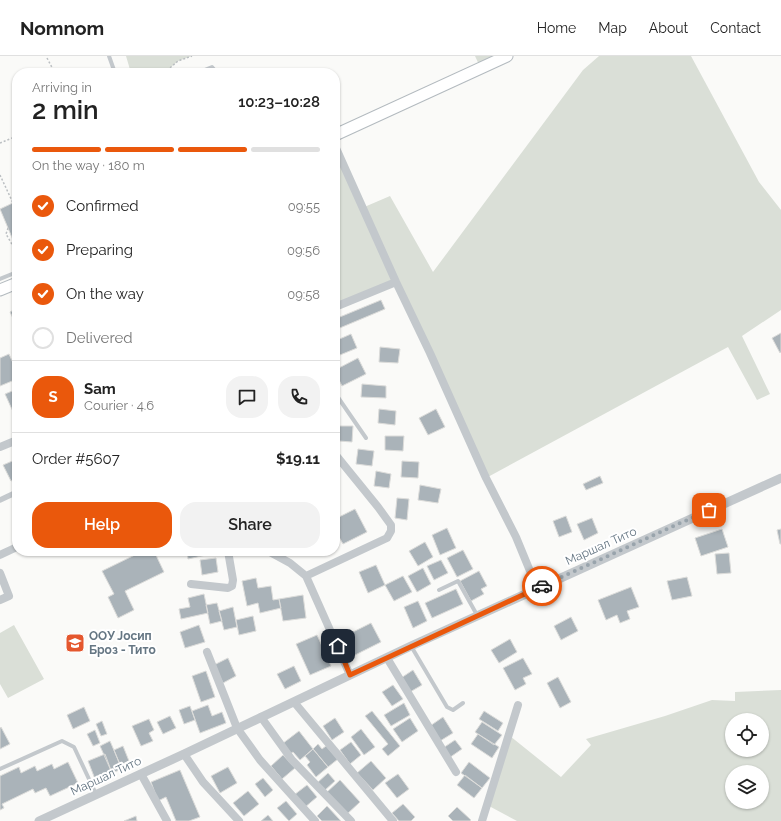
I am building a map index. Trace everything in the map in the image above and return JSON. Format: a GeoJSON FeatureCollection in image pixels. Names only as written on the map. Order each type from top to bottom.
{"type":"FeatureCollection","features":[{"type":"Feature","properties":{"kind":"main road"},"geometry":{"type":"LineString","coordinates":[[340,133],[507,56]]}},
{"type":"Feature","properties":{"kind":"main road"},"geometry":{"type":"LineString","coordinates":[[0,290],[12,285]]}},
{"type":"Feature","properties":{"kind":"street"},"geometry":{"type":"LineString","coordinates":[[340,157],[486,478],[516,537],[537,588]]}},
{"type":"Feature","properties":{"kind":"street"},"geometry":{"type":"LineString","coordinates":[[340,305],[396,282]]}},
{"type":"Feature","properties":{"kind":"street"},"geometry":{"type":"LineString","coordinates":[[0,447],[12,442]]}},
{"type":"Feature","properties":{"kind":"street"},"geometry":{"type":"LineString","coordinates":[[306,576],[387,538],[391,531],[391,525],[340,460]]}},
{"type":"Feature","properties":{"kind":"street","name":"Маршал Тито"},"geometry":{"type":"LineString","coordinates":[[39,821],[411,646],[781,478]]}},
{"type":"Feature","properties":{"kind":"street"},"geometry":{"type":"LineString","coordinates":[[0,500],[12,494]]}},
{"type":"Feature","properties":{"kind":"street"},"geometry":{"type":"LineString","coordinates":[[1,553],[12,549]]}},
{"type":"Feature","properties":{"kind":"street"},"geometry":{"type":"LineString","coordinates":[[191,584],[228,588],[232,586],[229,556]]}},
{"type":"Feature","properties":{"kind":"street"},"geometry":{"type":"LineString","coordinates":[[277,556],[290,563],[306,576],[350,675]]}},
{"type":"Feature","properties":{"kind":"street"},"geometry":{"type":"LineString","coordinates":[[0,573],[9,596],[0,600]]}},
{"type":"Feature","properties":{"kind":"street"},"geometry":{"type":"LineString","coordinates":[[207,652],[237,728],[260,760],[315,821]]}},
{"type":"Feature","properties":{"kind":"street"},"geometry":{"type":"LineString","coordinates":[[387,658],[456,772]]}},
{"type":"Feature","properties":{"kind":"street"},"geometry":{"type":"LineString","coordinates":[[294,702],[393,821]]}},
{"type":"Feature","properties":{"kind":"street"},"geometry":{"type":"LineString","coordinates":[[482,821],[518,705]]}},
{"type":"Feature","properties":{"kind":"street"},"geometry":{"type":"LineString","coordinates":[[261,717],[292,760],[351,821]]}},
{"type":"Feature","properties":{"kind":"street"},"geometry":{"type":"LineString","coordinates":[[184,754],[203,782],[239,821]]}},
{"type":"Feature","properties":{"kind":"street"},"geometry":{"type":"LineString","coordinates":[[141,774],[168,821]]}},
{"type":"Feature","properties":{"kind":"lane"},"geometry":{"type":"LineString","coordinates":[[109,56],[113,68]]}},
{"type":"Feature","properties":{"kind":"lane"},"geometry":{"type":"LineString","coordinates":[[0,280],[12,274]]}},
{"type":"Feature","properties":{"kind":"lane"},"geometry":{"type":"LineString","coordinates":[[340,400],[366,438]]}},
{"type":"Feature","properties":{"kind":"lane"},"geometry":{"type":"LineString","coordinates":[[439,590],[458,581],[477,616]]}},
{"type":"Feature","properties":{"kind":"lane"},"geometry":{"type":"LineString","coordinates":[[411,646],[447,707],[453,710],[463,703]]}},
{"type":"Feature","properties":{"kind":"lane"},"geometry":{"type":"LineString","coordinates":[[0,770],[62,740],[74,747],[96,794]]}},
{"type":"Feature","properties":{"kind":"path"},"geometry":{"type":"LineString","coordinates":[[170,68],[178,62],[192,56]]}},
{"type":"Feature","properties":{"kind":"path"},"geometry":{"type":"LineString","coordinates":[[46,58],[51,68]]}},
{"type":"Feature","properties":{"kind":"path"},"geometry":{"type":"LineString","coordinates":[[0,143],[12,138]]}},
{"type":"Feature","properties":{"kind":"path"},"geometry":{"type":"LineString","coordinates":[[0,175],[12,201]]}},
{"type":"Feature","properties":{"kind":"path"},"geometry":{"type":"LineString","coordinates":[[8,228],[6,234],[12,244]]}},
{"type":"Feature","properties":{"kind":"shaded area"},"geometry":{"type":"Polygon","coordinates":[[[126,56],[192,56],[178,61],[170,68],[130,68],[126,56]]]}},
{"type":"Feature","properties":{"kind":"shaded area"},"geometry":{"type":"Polygon","coordinates":[[[475,56],[507,56],[481,69],[475,56]]]}},
{"type":"Feature","properties":{"kind":"shaded area"},"geometry":{"type":"Polygon","coordinates":[[[599,56],[691,56],[759,182],[781,210],[781,310],[742,336],[770,394],[757,400],[728,347],[486,478],[396,282],[340,305],[340,157],[362,208],[390,196],[433,272],[583,70],[599,56]]]}},
{"type":"Feature","properties":{"kind":"shaded area"},"geometry":{"type":"Polygon","coordinates":[[[14,625],[44,679],[8,698],[0,684],[0,633],[14,625]]]}},
{"type":"Feature","properties":{"kind":"shaded area"},"geometry":{"type":"Polygon","coordinates":[[[781,690],[781,821],[517,821],[489,806],[510,736],[561,777],[591,745],[586,739],[665,716],[712,700],[735,701],[735,692],[781,690]]]}},
{"type":"Feature","properties":{"kind":"building"},"geometry":{"type":"Polygon","coordinates":[[[12,203],[12,238],[0,209],[12,203]]]}},
{"type":"Feature","properties":{"kind":"building"},"geometry":{"type":"Polygon","coordinates":[[[381,300],[385,309],[340,328],[340,317],[381,300]]]}},
{"type":"Feature","properties":{"kind":"building"},"geometry":{"type":"Polygon","coordinates":[[[781,333],[781,352],[780,353],[772,338],[781,333]]]}},
{"type":"Feature","properties":{"kind":"building"},"geometry":{"type":"Polygon","coordinates":[[[351,334],[357,348],[340,355],[340,339],[351,334]]]}},
{"type":"Feature","properties":{"kind":"building"},"geometry":{"type":"Polygon","coordinates":[[[380,347],[400,349],[398,363],[379,362],[380,347]]]}},
{"type":"Feature","properties":{"kind":"building"},"geometry":{"type":"Polygon","coordinates":[[[9,354],[12,361],[12,381],[0,386],[0,358],[9,354]]]}},
{"type":"Feature","properties":{"kind":"building"},"geometry":{"type":"Polygon","coordinates":[[[358,358],[366,374],[342,386],[340,382],[340,367],[358,358]]]}},
{"type":"Feature","properties":{"kind":"building"},"geometry":{"type":"Polygon","coordinates":[[[362,384],[386,386],[386,398],[361,397],[362,384]]]}},
{"type":"Feature","properties":{"kind":"building"},"geometry":{"type":"Polygon","coordinates":[[[12,391],[12,409],[5,394],[12,391]]]}},
{"type":"Feature","properties":{"kind":"building"},"geometry":{"type":"Polygon","coordinates":[[[379,409],[396,411],[395,425],[378,423],[379,409]]]}},
{"type":"Feature","properties":{"kind":"building"},"geometry":{"type":"Polygon","coordinates":[[[436,409],[445,427],[428,435],[419,418],[436,409]]]}},
{"type":"Feature","properties":{"kind":"building"},"geometry":{"type":"Polygon","coordinates":[[[340,426],[353,426],[352,442],[340,441],[340,426]]]}},
{"type":"Feature","properties":{"kind":"building"},"geometry":{"type":"Polygon","coordinates":[[[385,436],[404,436],[403,451],[385,450],[385,436]]]}},
{"type":"Feature","properties":{"kind":"building"},"geometry":{"type":"Polygon","coordinates":[[[358,449],[374,451],[372,466],[356,464],[358,449]]]}},
{"type":"Feature","properties":{"kind":"building"},"geometry":{"type":"Polygon","coordinates":[[[12,461],[12,481],[11,481],[3,465],[12,461]]]}},
{"type":"Feature","properties":{"kind":"building"},"geometry":{"type":"Polygon","coordinates":[[[402,461],[419,462],[418,478],[401,477],[402,461]]]}},
{"type":"Feature","properties":{"kind":"building"},"geometry":{"type":"Polygon","coordinates":[[[376,471],[391,474],[389,488],[374,486],[376,471]]]}},
{"type":"Feature","properties":{"kind":"building"},"geometry":{"type":"Polygon","coordinates":[[[600,476],[603,483],[586,490],[583,484],[600,476]]]}},
{"type":"Feature","properties":{"kind":"building"},"geometry":{"type":"Polygon","coordinates":[[[420,485],[441,489],[438,503],[418,500],[420,485]]]}},
{"type":"Feature","properties":{"kind":"building"},"geometry":{"type":"Polygon","coordinates":[[[397,498],[409,499],[407,520],[395,518],[397,498]]]}},
{"type":"Feature","properties":{"kind":"building"},"geometry":{"type":"Polygon","coordinates":[[[355,509],[367,532],[343,544],[340,539],[340,516],[355,509]]]}},
{"type":"Feature","properties":{"kind":"building"},"geometry":{"type":"Polygon","coordinates":[[[566,516],[572,532],[559,537],[553,521],[566,516]]]}},
{"type":"Feature","properties":{"kind":"building"},"geometry":{"type":"Polygon","coordinates":[[[592,518],[598,533],[584,540],[577,524],[592,518]]]}},
{"type":"Feature","properties":{"kind":"building"},"geometry":{"type":"Polygon","coordinates":[[[447,528],[456,548],[440,555],[432,535],[447,528]]]}},
{"type":"Feature","properties":{"kind":"building"},"geometry":{"type":"Polygon","coordinates":[[[722,529],[728,547],[701,556],[695,538],[722,529]]]}},
{"type":"Feature","properties":{"kind":"building"},"geometry":{"type":"Polygon","coordinates":[[[781,529],[781,544],[780,544],[777,530],[781,529]]]}},
{"type":"Feature","properties":{"kind":"building"},"geometry":{"type":"Polygon","coordinates":[[[425,542],[433,557],[418,566],[409,551],[425,542]]]}},
{"type":"Feature","properties":{"kind":"building"},"geometry":{"type":"Polygon","coordinates":[[[463,550],[473,569],[457,577],[447,558],[463,550]]]}},
{"type":"Feature","properties":{"kind":"building"},"geometry":{"type":"Polygon","coordinates":[[[729,553],[731,573],[717,574],[715,554],[729,553]]]}},
{"type":"Feature","properties":{"kind":"building"},"geometry":{"type":"Polygon","coordinates":[[[133,556],[156,556],[164,572],[125,591],[134,610],[118,618],[108,597],[114,594],[102,571],[133,556]]]}},
{"type":"Feature","properties":{"kind":"building"},"geometry":{"type":"Polygon","coordinates":[[[188,556],[202,556],[188,559],[188,556]]]}},
{"type":"Feature","properties":{"kind":"building"},"geometry":{"type":"Polygon","coordinates":[[[216,558],[218,572],[202,575],[200,560],[216,558]]]}},
{"type":"Feature","properties":{"kind":"building"},"geometry":{"type":"Polygon","coordinates":[[[441,560],[448,573],[434,580],[427,566],[441,560]]]}},
{"type":"Feature","properties":{"kind":"building"},"geometry":{"type":"Polygon","coordinates":[[[376,565],[385,585],[368,593],[359,572],[376,565]]]}},
{"type":"Feature","properties":{"kind":"building"},"geometry":{"type":"Polygon","coordinates":[[[423,568],[431,584],[417,592],[408,576],[423,568]]]}},
{"type":"Feature","properties":{"kind":"building"},"geometry":{"type":"Polygon","coordinates":[[[479,571],[487,586],[481,589],[484,594],[471,601],[460,581],[479,571]]]}},
{"type":"Feature","properties":{"kind":"building"},"geometry":{"type":"Polygon","coordinates":[[[403,576],[412,592],[394,601],[385,585],[403,576]]]}},
{"type":"Feature","properties":{"kind":"building"},"geometry":{"type":"Polygon","coordinates":[[[687,577],[692,596],[672,600],[667,581],[687,577]]]}},
{"type":"Feature","properties":{"kind":"building"},"geometry":{"type":"Polygon","coordinates":[[[256,578],[258,588],[271,586],[273,600],[279,599],[281,608],[260,613],[258,603],[247,606],[242,581],[256,578]]]}},
{"type":"Feature","properties":{"kind":"building"},"geometry":{"type":"Polygon","coordinates":[[[631,587],[639,607],[627,611],[630,619],[620,623],[617,615],[606,620],[598,600],[631,587]]]}},
{"type":"Feature","properties":{"kind":"building"},"geometry":{"type":"Polygon","coordinates":[[[456,589],[463,604],[432,618],[425,603],[456,589]]]}},
{"type":"Feature","properties":{"kind":"building"},"geometry":{"type":"Polygon","coordinates":[[[204,594],[208,613],[181,619],[179,609],[190,607],[188,598],[204,594]]]}},
{"type":"Feature","properties":{"kind":"building"},"geometry":{"type":"Polygon","coordinates":[[[303,595],[306,618],[283,621],[279,599],[303,595]]]}},
{"type":"Feature","properties":{"kind":"building"},"geometry":{"type":"Polygon","coordinates":[[[418,601],[427,621],[413,628],[404,607],[418,601]]]}},
{"type":"Feature","properties":{"kind":"building"},"geometry":{"type":"Polygon","coordinates":[[[217,603],[222,621],[210,624],[206,605],[217,603]]]}},
{"type":"Feature","properties":{"kind":"building"},"geometry":{"type":"Polygon","coordinates":[[[233,607],[237,627],[224,630],[219,611],[233,607]]]}},
{"type":"Feature","properties":{"kind":"building"},"geometry":{"type":"Polygon","coordinates":[[[253,616],[256,631],[239,635],[236,620],[253,616]]]}},
{"type":"Feature","properties":{"kind":"building"},"geometry":{"type":"Polygon","coordinates":[[[571,617],[578,631],[561,640],[554,626],[571,617]]]}},
{"type":"Feature","properties":{"kind":"building"},"geometry":{"type":"Polygon","coordinates":[[[371,623],[381,642],[353,656],[343,637],[371,623]]]}},
{"type":"Feature","properties":{"kind":"building"},"geometry":{"type":"Polygon","coordinates":[[[199,625],[205,642],[185,648],[180,632],[199,625]]]}},
{"type":"Feature","properties":{"kind":"building"},"geometry":{"type":"Polygon","coordinates":[[[317,635],[331,666],[310,675],[296,644],[317,635]]]}},
{"type":"Feature","properties":{"kind":"building"},"geometry":{"type":"Polygon","coordinates":[[[510,639],[517,652],[499,663],[491,650],[510,639]]]}},
{"type":"Feature","properties":{"kind":"building"},"geometry":{"type":"Polygon","coordinates":[[[228,658],[236,676],[223,683],[214,665],[228,658]]]}},
{"type":"Feature","properties":{"kind":"building"},"geometry":{"type":"Polygon","coordinates":[[[523,658],[532,674],[523,678],[526,684],[515,690],[503,668],[523,658]]]}},
{"type":"Feature","properties":{"kind":"building"},"geometry":{"type":"Polygon","coordinates":[[[294,666],[301,681],[285,689],[277,674],[294,666]]]}},
{"type":"Feature","properties":{"kind":"building"},"geometry":{"type":"Polygon","coordinates":[[[413,670],[422,685],[410,692],[401,678],[413,670]]]}},
{"type":"Feature","properties":{"kind":"building"},"geometry":{"type":"Polygon","coordinates":[[[206,671],[215,697],[201,702],[192,676],[206,671]]]}},
{"type":"Feature","properties":{"kind":"building"},"geometry":{"type":"Polygon","coordinates":[[[558,677],[571,702],[560,708],[547,683],[558,677]]]}},
{"type":"Feature","properties":{"kind":"building"},"geometry":{"type":"Polygon","coordinates":[[[393,685],[403,699],[392,706],[382,692],[393,685]]]}},
{"type":"Feature","properties":{"kind":"building"},"geometry":{"type":"Polygon","coordinates":[[[404,703],[410,715],[391,726],[384,715],[404,703]]]}},
{"type":"Feature","properties":{"kind":"building"},"geometry":{"type":"Polygon","coordinates":[[[208,705],[212,716],[222,712],[226,723],[200,733],[192,711],[208,705]]]}},
{"type":"Feature","properties":{"kind":"building"},"geometry":{"type":"Polygon","coordinates":[[[190,706],[195,720],[184,724],[179,710],[190,706]]]}},
{"type":"Feature","properties":{"kind":"building"},"geometry":{"type":"Polygon","coordinates":[[[84,707],[90,721],[73,729],[67,715],[84,707]]]}},
{"type":"Feature","properties":{"kind":"building"},"geometry":{"type":"Polygon","coordinates":[[[372,711],[400,746],[388,756],[382,749],[388,744],[365,716],[372,711]]]}},
{"type":"Feature","properties":{"kind":"building"},"geometry":{"type":"Polygon","coordinates":[[[484,711],[503,723],[498,731],[479,719],[484,711]]]}},
{"type":"Feature","properties":{"kind":"building"},"geometry":{"type":"Polygon","coordinates":[[[170,716],[176,728],[163,734],[157,722],[170,716]]]}},
{"type":"Feature","properties":{"kind":"building"},"geometry":{"type":"Polygon","coordinates":[[[443,717],[453,733],[440,741],[430,726],[443,717]]]}},
{"type":"Feature","properties":{"kind":"building"},"geometry":{"type":"Polygon","coordinates":[[[335,718],[344,732],[332,740],[323,726],[335,718]]]}},
{"type":"Feature","properties":{"kind":"building"},"geometry":{"type":"Polygon","coordinates":[[[410,718],[418,731],[402,742],[393,729],[410,718]]]}},
{"type":"Feature","properties":{"kind":"building"},"geometry":{"type":"Polygon","coordinates":[[[149,719],[154,730],[149,733],[153,741],[141,746],[132,726],[149,719]]]}},
{"type":"Feature","properties":{"kind":"building"},"geometry":{"type":"Polygon","coordinates":[[[102,721],[107,734],[101,736],[96,724],[102,721]]]}},
{"type":"Feature","properties":{"kind":"building"},"geometry":{"type":"Polygon","coordinates":[[[482,722],[502,735],[494,745],[475,732],[482,722]]]}},
{"type":"Feature","properties":{"kind":"building"},"geometry":{"type":"Polygon","coordinates":[[[1,727],[10,744],[0,749],[0,728],[1,727]]]}},
{"type":"Feature","properties":{"kind":"building"},"geometry":{"type":"Polygon","coordinates":[[[361,729],[375,747],[364,755],[351,737],[361,729]]]}},
{"type":"Feature","properties":{"kind":"building"},"geometry":{"type":"Polygon","coordinates":[[[95,730],[100,743],[93,746],[87,734],[95,730]]]}},
{"type":"Feature","properties":{"kind":"building"},"geometry":{"type":"Polygon","coordinates":[[[299,731],[313,749],[300,760],[293,752],[290,754],[282,744],[299,731]]]}},
{"type":"Feature","properties":{"kind":"building"},"geometry":{"type":"Polygon","coordinates":[[[478,734],[499,747],[492,758],[471,744],[478,734]]]}},
{"type":"Feature","properties":{"kind":"building"},"geometry":{"type":"Polygon","coordinates":[[[455,740],[462,749],[449,758],[443,748],[455,740]]]}},
{"type":"Feature","properties":{"kind":"building"},"geometry":{"type":"Polygon","coordinates":[[[110,741],[122,769],[112,773],[100,746],[110,741]]]}},
{"type":"Feature","properties":{"kind":"building"},"geometry":{"type":"Polygon","coordinates":[[[351,742],[361,755],[350,764],[340,750],[351,742]]]}},
{"type":"Feature","properties":{"kind":"building"},"geometry":{"type":"Polygon","coordinates":[[[318,744],[322,749],[326,746],[338,759],[328,767],[313,749],[318,744]]]}},
{"type":"Feature","properties":{"kind":"building"},"geometry":{"type":"Polygon","coordinates":[[[123,746],[129,761],[120,765],[114,750],[123,746]]]}},
{"type":"Feature","properties":{"kind":"building"},"geometry":{"type":"Polygon","coordinates":[[[313,749],[328,767],[316,777],[307,765],[310,762],[305,756],[313,749]]]}},
{"type":"Feature","properties":{"kind":"building"},"geometry":{"type":"Polygon","coordinates":[[[105,754],[112,773],[95,779],[88,761],[105,754]]]}},
{"type":"Feature","properties":{"kind":"building"},"geometry":{"type":"Polygon","coordinates":[[[283,755],[295,768],[282,779],[271,766],[283,755]]]}},
{"type":"Feature","properties":{"kind":"building"},"geometry":{"type":"Polygon","coordinates":[[[371,761],[386,778],[373,790],[357,773],[371,761]]]}},
{"type":"Feature","properties":{"kind":"building"},"geometry":{"type":"Polygon","coordinates":[[[68,762],[78,783],[50,796],[46,788],[35,793],[33,789],[2,804],[4,808],[0,810],[0,776],[19,767],[21,773],[35,766],[37,771],[52,764],[54,769],[68,762]]]}},
{"type":"Feature","properties":{"kind":"building"},"geometry":{"type":"Polygon","coordinates":[[[469,762],[490,778],[482,788],[461,773],[469,762]]]}},
{"type":"Feature","properties":{"kind":"building"},"geometry":{"type":"Polygon","coordinates":[[[228,767],[237,783],[220,793],[211,776],[228,767]]]}},
{"type":"Feature","properties":{"kind":"building"},"geometry":{"type":"Polygon","coordinates":[[[180,770],[200,817],[189,821],[176,821],[166,797],[158,801],[151,782],[180,770]]]}},
{"type":"Feature","properties":{"kind":"building"},"geometry":{"type":"Polygon","coordinates":[[[328,773],[335,781],[324,791],[317,783],[328,773]]]}},
{"type":"Feature","properties":{"kind":"building"},"geometry":{"type":"Polygon","coordinates":[[[398,774],[409,789],[397,798],[385,783],[398,774]]]}},
{"type":"Feature","properties":{"kind":"building"},"geometry":{"type":"Polygon","coordinates":[[[465,775],[482,788],[474,798],[457,785],[465,775]]]}},
{"type":"Feature","properties":{"kind":"building"},"geometry":{"type":"Polygon","coordinates":[[[263,778],[273,790],[265,797],[255,784],[263,778]]]}},
{"type":"Feature","properties":{"kind":"building"},"geometry":{"type":"Polygon","coordinates":[[[340,780],[360,802],[346,815],[326,793],[340,780]]]}},
{"type":"Feature","properties":{"kind":"building"},"geometry":{"type":"Polygon","coordinates":[[[307,785],[317,797],[304,808],[294,795],[307,785]]]}},
{"type":"Feature","properties":{"kind":"building"},"geometry":{"type":"Polygon","coordinates":[[[248,791],[259,804],[244,816],[233,803],[248,791]]]}},
{"type":"Feature","properties":{"kind":"building"},"geometry":{"type":"Polygon","coordinates":[[[286,801],[297,814],[289,821],[277,808],[286,801]]]}},
{"type":"Feature","properties":{"kind":"building"},"geometry":{"type":"Polygon","coordinates":[[[403,804],[415,817],[411,821],[399,821],[392,813],[403,804]]]}},
{"type":"Feature","properties":{"kind":"building"},"geometry":{"type":"Polygon","coordinates":[[[327,806],[341,821],[322,821],[317,816],[327,806]]]}},
{"type":"Feature","properties":{"kind":"building"},"geometry":{"type":"Polygon","coordinates":[[[457,807],[471,820],[470,821],[453,821],[448,816],[457,807]]]}},
{"type":"Feature","properties":{"kind":"building"},"geometry":{"type":"Polygon","coordinates":[[[268,815],[273,821],[261,821],[268,815]]]}},
{"type":"Feature","properties":{"kind":"building"},"geometry":{"type":"Polygon","coordinates":[[[136,816],[137,821],[124,821],[136,816]]]}},
{"type":"Feature","properties":{"kind":"way so far"},"geometry":{"type":"LineString","coordinates":[[542,586],[709,510]]}},
{"type":"Feature","properties":{"kind":"place","name":"ООУ Јосип Броз - Тито"},"geometry":{"type":"Point","coordinates":[75,643]}},
{"type":"Feature","properties":{"kind":"route"},"geometry":{"type":"LineString","coordinates":[[338,646],[350,675],[542,586]]}}]}
